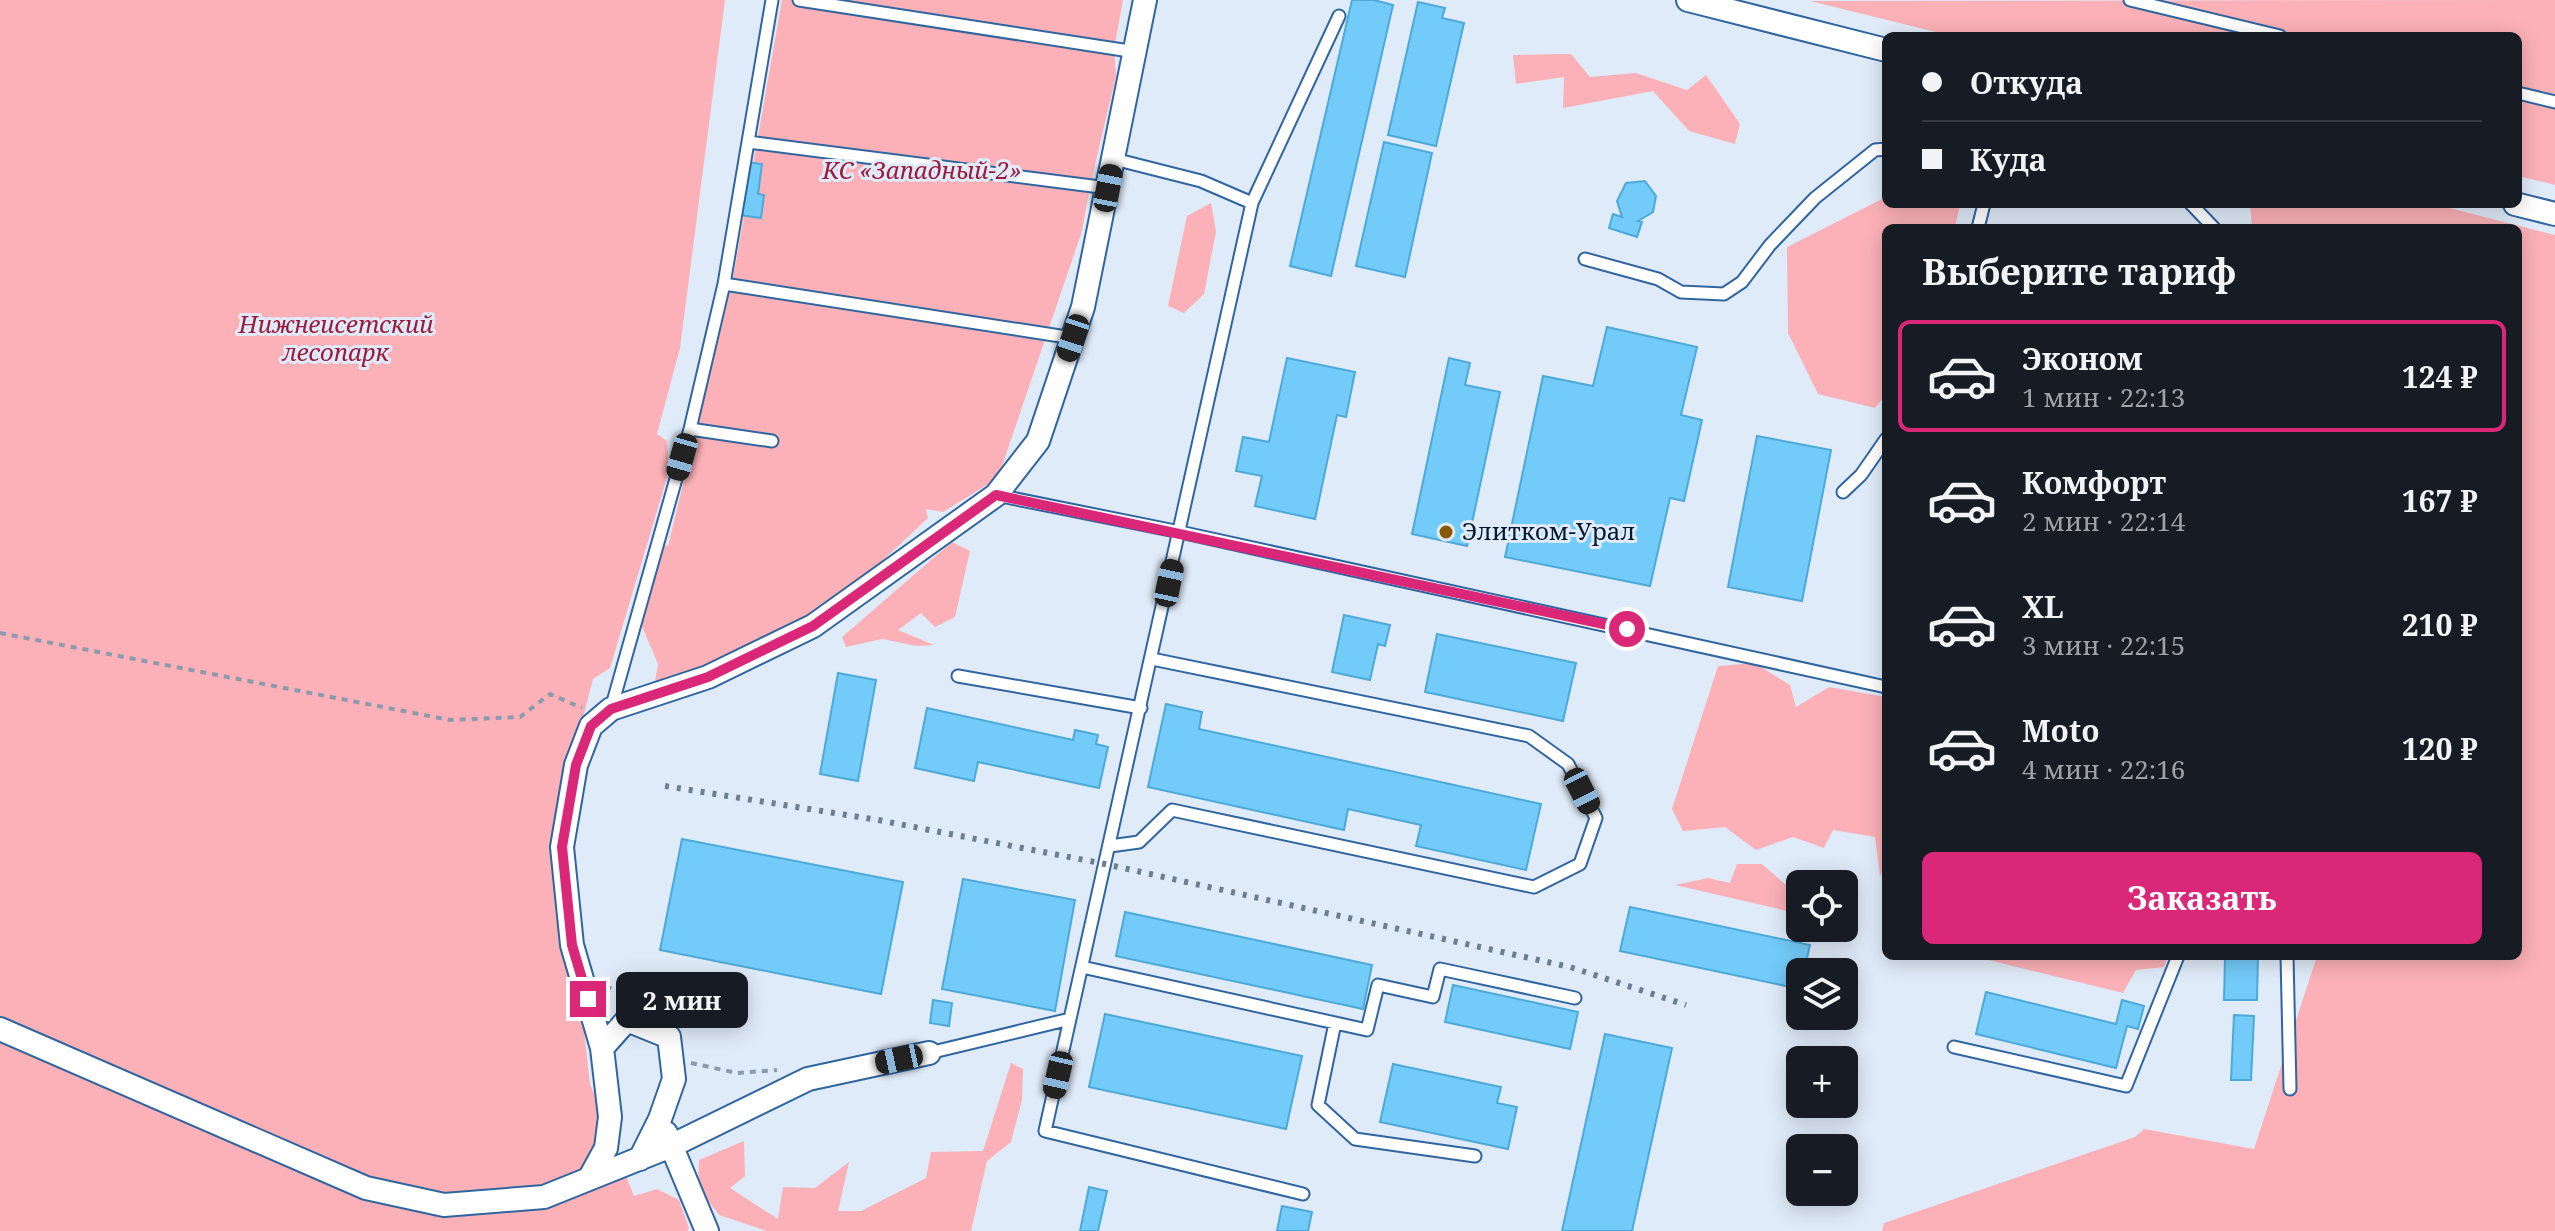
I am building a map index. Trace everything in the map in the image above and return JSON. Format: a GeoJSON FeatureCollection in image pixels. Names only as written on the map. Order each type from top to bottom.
{"type":"FeatureCollection","features":[{"type":"Feature","properties":{"kind":"street"},"geometry":{"type":"LineString","coordinates":[[589,1179],[606,1148],[610,1117],[602,1048],[572,945],[562,847],[576,765],[591,726],[607,713],[708,677],[813,626],[996,495],[1038,441],[1083,307],[1145,0]]}},
{"type":"Feature","properties":{"kind":"street"},"geometry":{"type":"LineString","coordinates":[[1688,0],[1752,8],[1882,49]]}},
{"type":"Feature","properties":{"kind":"street"},"geometry":{"type":"LineString","coordinates":[[2522,206],[2555,214]]}},
{"type":"Feature","properties":{"kind":"street"},"geometry":{"type":"LineString","coordinates":[[602,1048],[627,1020],[669,1037],[674,1079],[660,1119],[640,1159]]}},
{"type":"Feature","properties":{"kind":"street"},"geometry":{"type":"LineString","coordinates":[[0,1029],[366,1188],[444,1205],[544,1197],[671,1146],[808,1079],[929,1053]]}},
{"type":"Feature","properties":{"kind":"street"},"geometry":{"type":"LineString","coordinates":[[660,1119],[707,1231]]}},
{"type":"Feature","properties":{"kind":"lane"},"geometry":{"type":"LineString","coordinates":[[607,713],[690,429],[724,284],[772,0]]}},
{"type":"Feature","properties":{"kind":"lane"},"geometry":{"type":"LineString","coordinates":[[799,0],[1136,52]]}},
{"type":"Feature","properties":{"kind":"lane"},"geometry":{"type":"LineString","coordinates":[[2130,0],[2263,32]]}},
{"type":"Feature","properties":{"kind":"lane"},"geometry":{"type":"LineString","coordinates":[[1303,1194],[1045,1131],[1252,203],[1339,16]]}},
{"type":"Feature","properties":{"kind":"lane"},"geometry":{"type":"LineString","coordinates":[[2522,94],[2555,102]]}},
{"type":"Feature","properties":{"kind":"lane"},"geometry":{"type":"LineString","coordinates":[[748,142],[1108,188]]}},
{"type":"Feature","properties":{"kind":"lane"},"geometry":{"type":"LineString","coordinates":[[1585,259],[1658,279],[1681,292],[1724,294],[1742,282],[1770,245],[1815,198],[1875,150],[1882,149]]}},
{"type":"Feature","properties":{"kind":"lane"},"geometry":{"type":"LineString","coordinates":[[1114,159],[1201,181],[1252,203]]}},
{"type":"Feature","properties":{"kind":"lane"},"geometry":{"type":"LineString","coordinates":[[2195,208],[2210,224]]}},
{"type":"Feature","properties":{"kind":"lane"},"geometry":{"type":"LineString","coordinates":[[724,284],[1073,338]]}},
{"type":"Feature","properties":{"kind":"lane"},"geometry":{"type":"LineString","coordinates":[[690,429],[772,441]]}},
{"type":"Feature","properties":{"kind":"lane"},"geometry":{"type":"LineString","coordinates":[[1843,492],[1861,475],[1882,445]]}},
{"type":"Feature","properties":{"kind":"lane"},"geometry":{"type":"LineString","coordinates":[[996,495],[1180,532],[1882,686]]}},
{"type":"Feature","properties":{"kind":"lane"},"geometry":{"type":"LineString","coordinates":[[1110,846],[1139,842],[1172,810],[1534,887],[1580,864],[1596,818],[1568,764],[1529,736],[1152,659]]}},
{"type":"Feature","properties":{"kind":"lane"},"geometry":{"type":"LineString","coordinates":[[958,676],[1141,708]]}},
{"type":"Feature","properties":{"kind":"lane"},"geometry":{"type":"LineString","coordinates":[[1954,1047],[2126,1086],[2177,960]]}},
{"type":"Feature","properties":{"kind":"lane"},"geometry":{"type":"LineString","coordinates":[[2287,960],[2290,1089]]}},
{"type":"Feature","properties":{"kind":"lane"},"geometry":{"type":"LineString","coordinates":[[1082,967],[1367,1030],[1378,985],[1433,997],[1440,969],[1575,998]]}},
{"type":"Feature","properties":{"kind":"lane"},"geometry":{"type":"LineString","coordinates":[[929,1053],[1070,1019]]}},
{"type":"Feature","properties":{"kind":"lane"},"geometry":{"type":"LineString","coordinates":[[1335,1023],[1318,1105],[1355,1139],[1475,1156]]}},
{"type":"Feature","properties":{"kind":"path"},"geometry":{"type":"LineString","coordinates":[[0,633],[450,720],[520,717],[550,694],[607,713]]}},
{"type":"Feature","properties":{"kind":"path"},"geometry":{"type":"LineString","coordinates":[[581,975],[639,1001]]}},
{"type":"Feature","properties":{"kind":"path"},"geometry":{"type":"LineString","coordinates":[[688,1063],[737,1073],[779,1070]]}},
{"type":"Feature","properties":{"kind":"green space","name":"Нижнеисетский лесопарк"},"geometry":{"type":"Polygon","coordinates":[[[0,0],[725,0],[680,348],[657,434],[667,441],[669,471],[610,668],[593,679],[559,811],[590,1084],[634,1196],[657,1189],[679,1200],[689,1228],[687,1231],[0,1231],[0,0]]]}},
{"type":"Feature","properties":{"kind":"green space","name":"КС «Западный-2»"},"geometry":{"type":"Polygon","coordinates":[[[782,0],[1123,0],[1114,49],[1116,76],[1082,231],[998,478],[943,512],[926,509],[928,518],[834,606],[710,669],[654,687],[658,664],[641,624],[663,545],[668,546],[732,284],[782,0]]]}},
{"type":"Feature","properties":{"kind":"green space"},"geometry":{"type":"Polygon","coordinates":[[[2555,0],[2555,185],[2522,177],[2522,32],[1936,32],[1810,1],[2555,0]]]}},
{"type":"Feature","properties":{"kind":"green space"},"geometry":{"type":"Polygon","coordinates":[[[1571,54],[1590,77],[1636,73],[1687,90],[1706,75],[1740,124],[1735,144],[1689,131],[1653,91],[1563,108],[1564,77],[1516,84],[1513,55],[1571,54]]]}},
{"type":"Feature","properties":{"kind":"green space"},"geometry":{"type":"Polygon","coordinates":[[[1882,199],[1882,208],[1959,208],[1956,224],[1882,224],[1882,399],[1875,408],[1818,394],[1788,333],[1787,247],[1882,199]]]}},
{"type":"Feature","properties":{"kind":"green space"},"geometry":{"type":"Polygon","coordinates":[[[1211,203],[1216,232],[1204,294],[1184,313],[1168,306],[1187,216],[1211,203]]]}},
{"type":"Feature","properties":{"kind":"green space"},"geometry":{"type":"Polygon","coordinates":[[[2250,208],[2450,208],[2512,224],[2252,224],[2250,208]]]}},
{"type":"Feature","properties":{"kind":"green space"},"geometry":{"type":"Polygon","coordinates":[[[2522,227],[2555,235],[2555,1231],[1882,1231],[1884,1223],[2135,1137],[2144,1129],[2254,1149],[2316,960],[2522,960],[2522,227]]]}},
{"type":"Feature","properties":{"kind":"green space"},"geometry":{"type":"Polygon","coordinates":[[[952,542],[970,551],[955,617],[935,627],[921,613],[898,630],[934,645],[917,646],[882,639],[846,647],[842,637],[952,542]]]}},
{"type":"Feature","properties":{"kind":"green space"},"geometry":{"type":"Polygon","coordinates":[[[1755,663],[1790,685],[1796,707],[1829,687],[1882,696],[1880,876],[1875,837],[1833,830],[1824,848],[1793,837],[1756,850],[1725,827],[1683,831],[1672,809],[1718,666],[1755,663]]]}},
{"type":"Feature","properties":{"kind":"green space"},"geometry":{"type":"Polygon","coordinates":[[[1737,864],[1762,864],[1786,885],[1786,911],[1675,885],[1708,878],[1730,883],[1737,864]]]}},
{"type":"Feature","properties":{"kind":"green space"},"geometry":{"type":"Polygon","coordinates":[[[1988,960],[2167,960],[2164,967],[2136,970],[2123,993],[1988,960]]]}},
{"type":"Feature","properties":{"kind":"green space"},"geometry":{"type":"Polygon","coordinates":[[[1011,1063],[1023,1069],[1022,1100],[1011,1142],[987,1161],[971,1231],[767,1231],[719,1215],[698,1187],[699,1160],[744,1141],[745,1176],[730,1188],[778,1219],[783,1187],[815,1188],[849,1162],[838,1211],[861,1211],[926,1178],[931,1152],[983,1151],[1011,1063]]]}},
{"type":"Feature","properties":{"kind":"building"},"geometry":{"type":"Polygon","coordinates":[[[1352,0],[1374,0],[1393,5],[1331,276],[1290,266],[1352,0]]]}},
{"type":"Feature","properties":{"kind":"building"},"geometry":{"type":"Polygon","coordinates":[[[1418,2],[1445,8],[1442,18],[1464,23],[1436,146],[1388,135],[1418,2]]]}},
{"type":"Feature","properties":{"kind":"building"},"geometry":{"type":"Polygon","coordinates":[[[1384,142],[1432,153],[1405,277],[1356,266],[1384,142]]]}},
{"type":"Feature","properties":{"kind":"building"},"geometry":{"type":"Polygon","coordinates":[[[739,161],[762,164],[758,194],[764,195],[761,218],[732,214],[739,161]]]}},
{"type":"Feature","properties":{"kind":"building"},"geometry":{"type":"Polygon","coordinates":[[[1645,181],[1656,196],[1653,212],[1638,221],[1642,222],[1637,237],[1609,228],[1613,214],[1622,217],[1617,201],[1626,183],[1645,181]]]}},
{"type":"Feature","properties":{"kind":"building"},"geometry":{"type":"Polygon","coordinates":[[[1607,327],[1697,347],[1681,415],[1702,420],[1684,501],[1670,498],[1650,586],[1505,557],[1543,376],[1593,386],[1607,327]]]}},
{"type":"Feature","properties":{"kind":"building"},"geometry":{"type":"Polygon","coordinates":[[[1287,358],[1355,372],[1346,417],[1337,415],[1315,519],[1255,506],[1262,476],[1236,471],[1243,437],[1269,442],[1287,358]]]}},
{"type":"Feature","properties":{"kind":"building"},"geometry":{"type":"Polygon","coordinates":[[[1449,358],[1470,363],[1465,385],[1500,392],[1467,546],[1412,534],[1449,358]]]}},
{"type":"Feature","properties":{"kind":"building"},"geometry":{"type":"Polygon","coordinates":[[[1757,436],[1831,450],[1802,601],[1728,587],[1757,436]]]}},
{"type":"Feature","properties":{"kind":"building"},"geometry":{"type":"Polygon","coordinates":[[[1344,615],[1390,625],[1385,646],[1378,644],[1370,680],[1332,672],[1344,615]]]}},
{"type":"Feature","properties":{"kind":"building"},"geometry":{"type":"Polygon","coordinates":[[[1437,634],[1576,663],[1563,721],[1425,692],[1437,634]]]}},
{"type":"Feature","properties":{"kind":"building"},"geometry":{"type":"Polygon","coordinates":[[[838,673],[876,680],[858,781],[820,774],[838,673]]]}},
{"type":"Feature","properties":{"kind":"building"},"geometry":{"type":"Polygon","coordinates":[[[1166,704],[1202,712],[1199,729],[1541,804],[1526,870],[1416,846],[1421,825],[1348,809],[1344,830],[1148,787],[1166,704]]]}},
{"type":"Feature","properties":{"kind":"building"},"geometry":{"type":"Polygon","coordinates":[[[927,708],[1073,740],[1075,730],[1098,735],[1096,744],[1108,747],[1099,788],[978,762],[974,781],[915,768],[927,708]]]}},
{"type":"Feature","properties":{"kind":"building"},"geometry":{"type":"Polygon","coordinates":[[[682,839],[903,882],[881,994],[660,950],[682,839]]]}},
{"type":"Feature","properties":{"kind":"building"},"geometry":{"type":"Polygon","coordinates":[[[963,879],[1075,900],[1055,1011],[942,989],[963,879]]]}},
{"type":"Feature","properties":{"kind":"building"},"geometry":{"type":"Polygon","coordinates":[[[1630,907],[1810,945],[1807,958],[1786,958],[1786,986],[1620,951],[1630,907]]]}},
{"type":"Feature","properties":{"kind":"building"},"geometry":{"type":"Polygon","coordinates":[[[1125,912],[1372,965],[1363,1009],[1116,956],[1125,912]]]}},
{"type":"Feature","properties":{"kind":"building"},"geometry":{"type":"Polygon","coordinates":[[[2225,960],[2258,960],[2257,1000],[2224,1000],[2225,960]]]}},
{"type":"Feature","properties":{"kind":"building"},"geometry":{"type":"Polygon","coordinates":[[[1453,985],[1578,1012],[1570,1049],[1445,1022],[1453,985]]]}},
{"type":"Feature","properties":{"kind":"building"},"geometry":{"type":"Polygon","coordinates":[[[1986,992],[2116,1024],[2122,1000],[2144,1006],[2138,1029],[2127,1026],[2116,1068],[1976,1034],[1986,992]]]}},
{"type":"Feature","properties":{"kind":"building"},"geometry":{"type":"Polygon","coordinates":[[[933,1000],[952,1003],[949,1026],[930,1023],[933,1000]]]}},
{"type":"Feature","properties":{"kind":"building"},"geometry":{"type":"Polygon","coordinates":[[[1105,1014],[1302,1056],[1286,1129],[1089,1087],[1105,1014]]]}},
{"type":"Feature","properties":{"kind":"building"},"geometry":{"type":"Polygon","coordinates":[[[2234,1015],[2254,1016],[2251,1080],[2231,1080],[2234,1015]]]}},
{"type":"Feature","properties":{"kind":"building"},"geometry":{"type":"Polygon","coordinates":[[[1605,1034],[1672,1048],[1632,1231],[1562,1231],[1605,1034]]]}},
{"type":"Feature","properties":{"kind":"building"},"geometry":{"type":"Polygon","coordinates":[[[1393,1064],[1501,1087],[1497,1103],[1517,1107],[1508,1149],[1380,1122],[1393,1064]]]}},
{"type":"Feature","properties":{"kind":"building"},"geometry":{"type":"Polygon","coordinates":[[[1089,1187],[1107,1191],[1098,1231],[1080,1231],[1089,1187]]]}},
{"type":"Feature","properties":{"kind":"building"},"geometry":{"type":"Polygon","coordinates":[[[1282,1206],[1312,1212],[1308,1231],[1277,1231],[1282,1206]]]}},
{"type":"Feature","properties":{"kind":"railway"},"geometry":{"type":"LineString","coordinates":[[665,786],[878,820],[1105,864],[1570,967],[1686,1005]]}},
{"type":"Feature","properties":{"kind":"place","name":"Элитком-Урал"},"geometry":{"type":"Point","coordinates":[1446,532]}},
{"type":"Feature","properties":{"kind":"route"},"geometry":{"type":"LineString","coordinates":[[588,999],[572,945],[562,847],[576,765],[591,726],[611,709],[708,677],[813,626],[996,495],[1627,629]]}}]}
